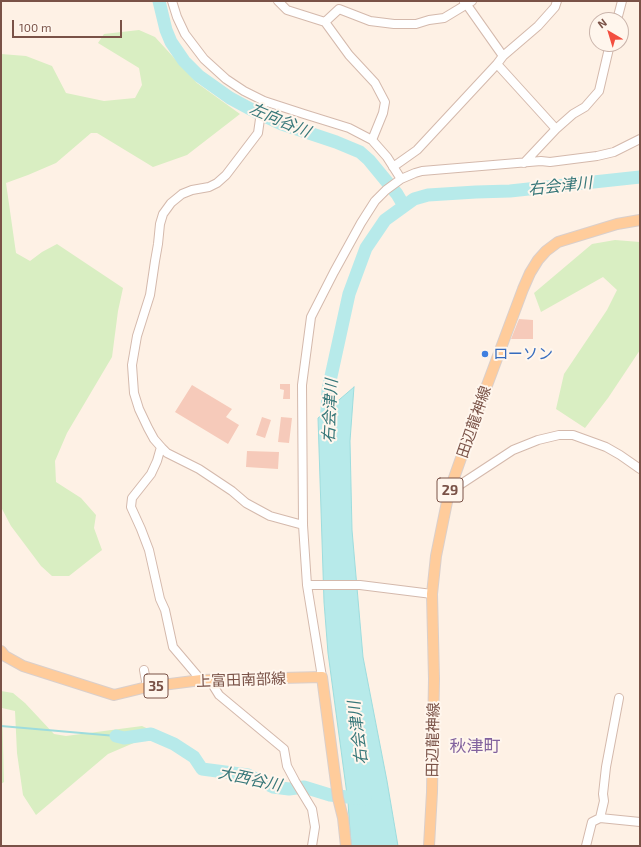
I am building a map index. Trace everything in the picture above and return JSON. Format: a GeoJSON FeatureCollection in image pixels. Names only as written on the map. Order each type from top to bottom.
{"type":"FeatureCollection","features":[{"type":"Feature","properties":{"kind":"main road","name":"田辺龍神線"},"geometry":{"type":"LineString","coordinates":[[429,846],[432,792],[434,680],[432,594],[436,556],[449,492],[523,289],[538,260],[546,251],[558,242],[611,225],[640,220]]}},
{"type":"Feature","properties":{"kind":"main road","name":"上富田南部線"},"geometry":{"type":"LineString","coordinates":[[1,651],[5,656],[23,666],[114,695],[147,687],[201,680],[322,677]]}},
{"type":"Feature","properties":{"kind":"main road"},"geometry":{"type":"LineString","coordinates":[[322,677],[346,846]]}},
{"type":"Feature","properties":{"kind":"street"},"geometry":{"type":"LineString","coordinates":[[172,1],[177,17],[185,34],[204,59],[226,80],[244,92],[264,101],[349,128],[372,140],[387,157],[400,180]]}},
{"type":"Feature","properties":{"kind":"street"},"geometry":{"type":"LineString","coordinates":[[278,1],[287,10],[325,22],[349,55],[375,83],[385,102],[383,113],[372,140]]}},
{"type":"Feature","properties":{"kind":"street"},"geometry":{"type":"LineString","coordinates":[[393,167],[417,150],[503,56],[538,26],[555,7],[557,1]]}},
{"type":"Feature","properties":{"kind":"street"},"geometry":{"type":"LineString","coordinates":[[619,12],[622,1]]}},
{"type":"Feature","properties":{"kind":"street"},"geometry":{"type":"LineString","coordinates":[[325,22],[339,9],[370,20],[394,24],[416,24],[428,20],[444,18],[467,2],[503,56]]}},
{"type":"Feature","properties":{"kind":"street"},"geometry":{"type":"LineString","coordinates":[[524,163],[556,129],[573,114],[585,107],[598,91],[608,52]]}},
{"type":"Feature","properties":{"kind":"street"},"geometry":{"type":"LineString","coordinates":[[497,64],[556,129]]}},
{"type":"Feature","properties":{"kind":"street"},"geometry":{"type":"LineString","coordinates":[[264,101],[258,133],[226,175],[217,183],[209,187],[192,190],[182,194],[171,202],[163,214],[160,224],[150,295],[137,336],[132,365],[134,393],[139,409],[148,428],[167,453],[199,470],[232,491],[246,503],[270,516],[303,525]]}},
{"type":"Feature","properties":{"kind":"street"},"geometry":{"type":"LineString","coordinates":[[322,677],[307,585],[303,525],[302,385],[311,317],[361,223],[375,201],[386,190],[400,180],[415,173],[422,171],[550,162],[597,156],[614,152],[640,139]]}},
{"type":"Feature","properties":{"kind":"street"},"geometry":{"type":"LineString","coordinates":[[449,492],[513,450],[538,440],[559,435],[573,435],[606,447],[640,469]]}},
{"type":"Feature","properties":{"kind":"street"},"geometry":{"type":"LineString","coordinates":[[161,447],[151,474],[132,498],[130,507],[142,529],[149,550],[173,647],[201,680]]}},
{"type":"Feature","properties":{"kind":"street"},"geometry":{"type":"LineString","coordinates":[[307,585],[360,586],[432,594]]}},
{"type":"Feature","properties":{"kind":"street"},"geometry":{"type":"LineString","coordinates":[[144,670],[147,687]]}},
{"type":"Feature","properties":{"kind":"street"},"geometry":{"type":"LineString","coordinates":[[212,680],[219,695],[284,749],[287,766],[312,809],[315,827],[312,846]]}},
{"type":"Feature","properties":{"kind":"street"},"geometry":{"type":"LineString","coordinates":[[600,818],[604,801],[603,794],[619,698]]}},
{"type":"Feature","properties":{"kind":"street"},"geometry":{"type":"LineString","coordinates":[[586,846],[592,822],[600,818],[640,822]]}},
{"type":"Feature","properties":{"kind":"green space"},"geometry":{"type":"Polygon","coordinates":[[[139,30],[155,37],[197,83],[240,114],[187,155],[153,167],[97,133],[91,133],[56,163],[6,183],[16,253],[30,261],[42,252],[57,244],[123,288],[118,311],[112,357],[67,433],[55,461],[56,482],[81,498],[96,515],[94,528],[102,550],[69,576],[52,576],[41,566],[11,526],[1,507],[1,54],[26,56],[52,66],[66,93],[104,101],[135,98],[142,85],[139,68],[98,43],[104,34],[139,30]]]}},
{"type":"Feature","properties":{"kind":"green space"},"geometry":{"type":"Polygon","coordinates":[[[615,240],[640,242],[640,350],[608,398],[585,428],[556,409],[564,374],[607,310],[617,290],[603,277],[541,312],[534,293],[592,244],[615,240]]]}},
{"type":"Feature","properties":{"kind":"green space"},"geometry":{"type":"Polygon","coordinates":[[[1,691],[13,693],[25,703],[54,734],[66,736],[142,726],[157,733],[108,754],[36,815],[23,795],[17,753],[15,711],[2,708],[4,782],[1,784],[1,691]]]}},
{"type":"Feature","properties":{"kind":"water"},"geometry":{"type":"Polygon","coordinates":[[[354,387],[350,441],[352,530],[363,657],[398,846],[351,846],[348,802],[328,653],[324,602],[318,418],[354,387]]]}},
{"type":"Feature","properties":{"kind":"building"},"geometry":{"type":"Polygon","coordinates":[[[519,319],[533,320],[533,339],[511,339],[519,319]]]}},
{"type":"Feature","properties":{"kind":"building"},"geometry":{"type":"Polygon","coordinates":[[[280,384],[290,384],[290,399],[283,399],[284,390],[280,389],[280,384]]]}},
{"type":"Feature","properties":{"kind":"building"},"geometry":{"type":"Polygon","coordinates":[[[192,385],[232,409],[226,417],[239,425],[228,444],[175,412],[192,385]]]}},
{"type":"Feature","properties":{"kind":"building"},"geometry":{"type":"Polygon","coordinates":[[[262,417],[271,420],[265,438],[256,435],[262,417]]]}},
{"type":"Feature","properties":{"kind":"building"},"geometry":{"type":"Polygon","coordinates":[[[281,417],[292,418],[289,443],[278,442],[281,417]]]}},
{"type":"Feature","properties":{"kind":"building"},"geometry":{"type":"Polygon","coordinates":[[[247,451],[279,452],[278,469],[246,467],[247,451]]]}},
{"type":"Feature","properties":{"kind":"waterway","name":"左向谷川"},"geometry":{"type":"LineString","coordinates":[[159,1],[166,30],[171,42],[184,61],[199,76],[230,98],[256,112],[282,124],[336,142],[360,152],[369,160],[397,194],[404,206]]}},
{"type":"Feature","properties":{"kind":"waterway","name":"右会津川"},"geometry":{"type":"LineString","coordinates":[[326,428],[328,390],[349,294],[366,248],[385,220],[414,199],[428,195],[510,191],[640,177]]}},
{"type":"Feature","properties":{"kind":"waterway","name":"大西谷川"},"geometry":{"type":"LineString","coordinates":[[1,726],[116,736]]}},
{"type":"Feature","properties":{"kind":"waterway","name":"大西谷川"},"geometry":{"type":"LineString","coordinates":[[116,736],[124,738],[151,734],[174,744],[194,757],[202,769],[248,775],[273,787],[289,789],[304,787],[330,795],[365,799]]}},
{"type":"Feature","properties":{"kind":"place","name":"ローソン"},"geometry":{"type":"Point","coordinates":[485,354]}},
{"type":"Feature","properties":{"kind":"district","name":"秋津町"},"geometry":{"type":"Point","coordinates":[475,746]}}]}
